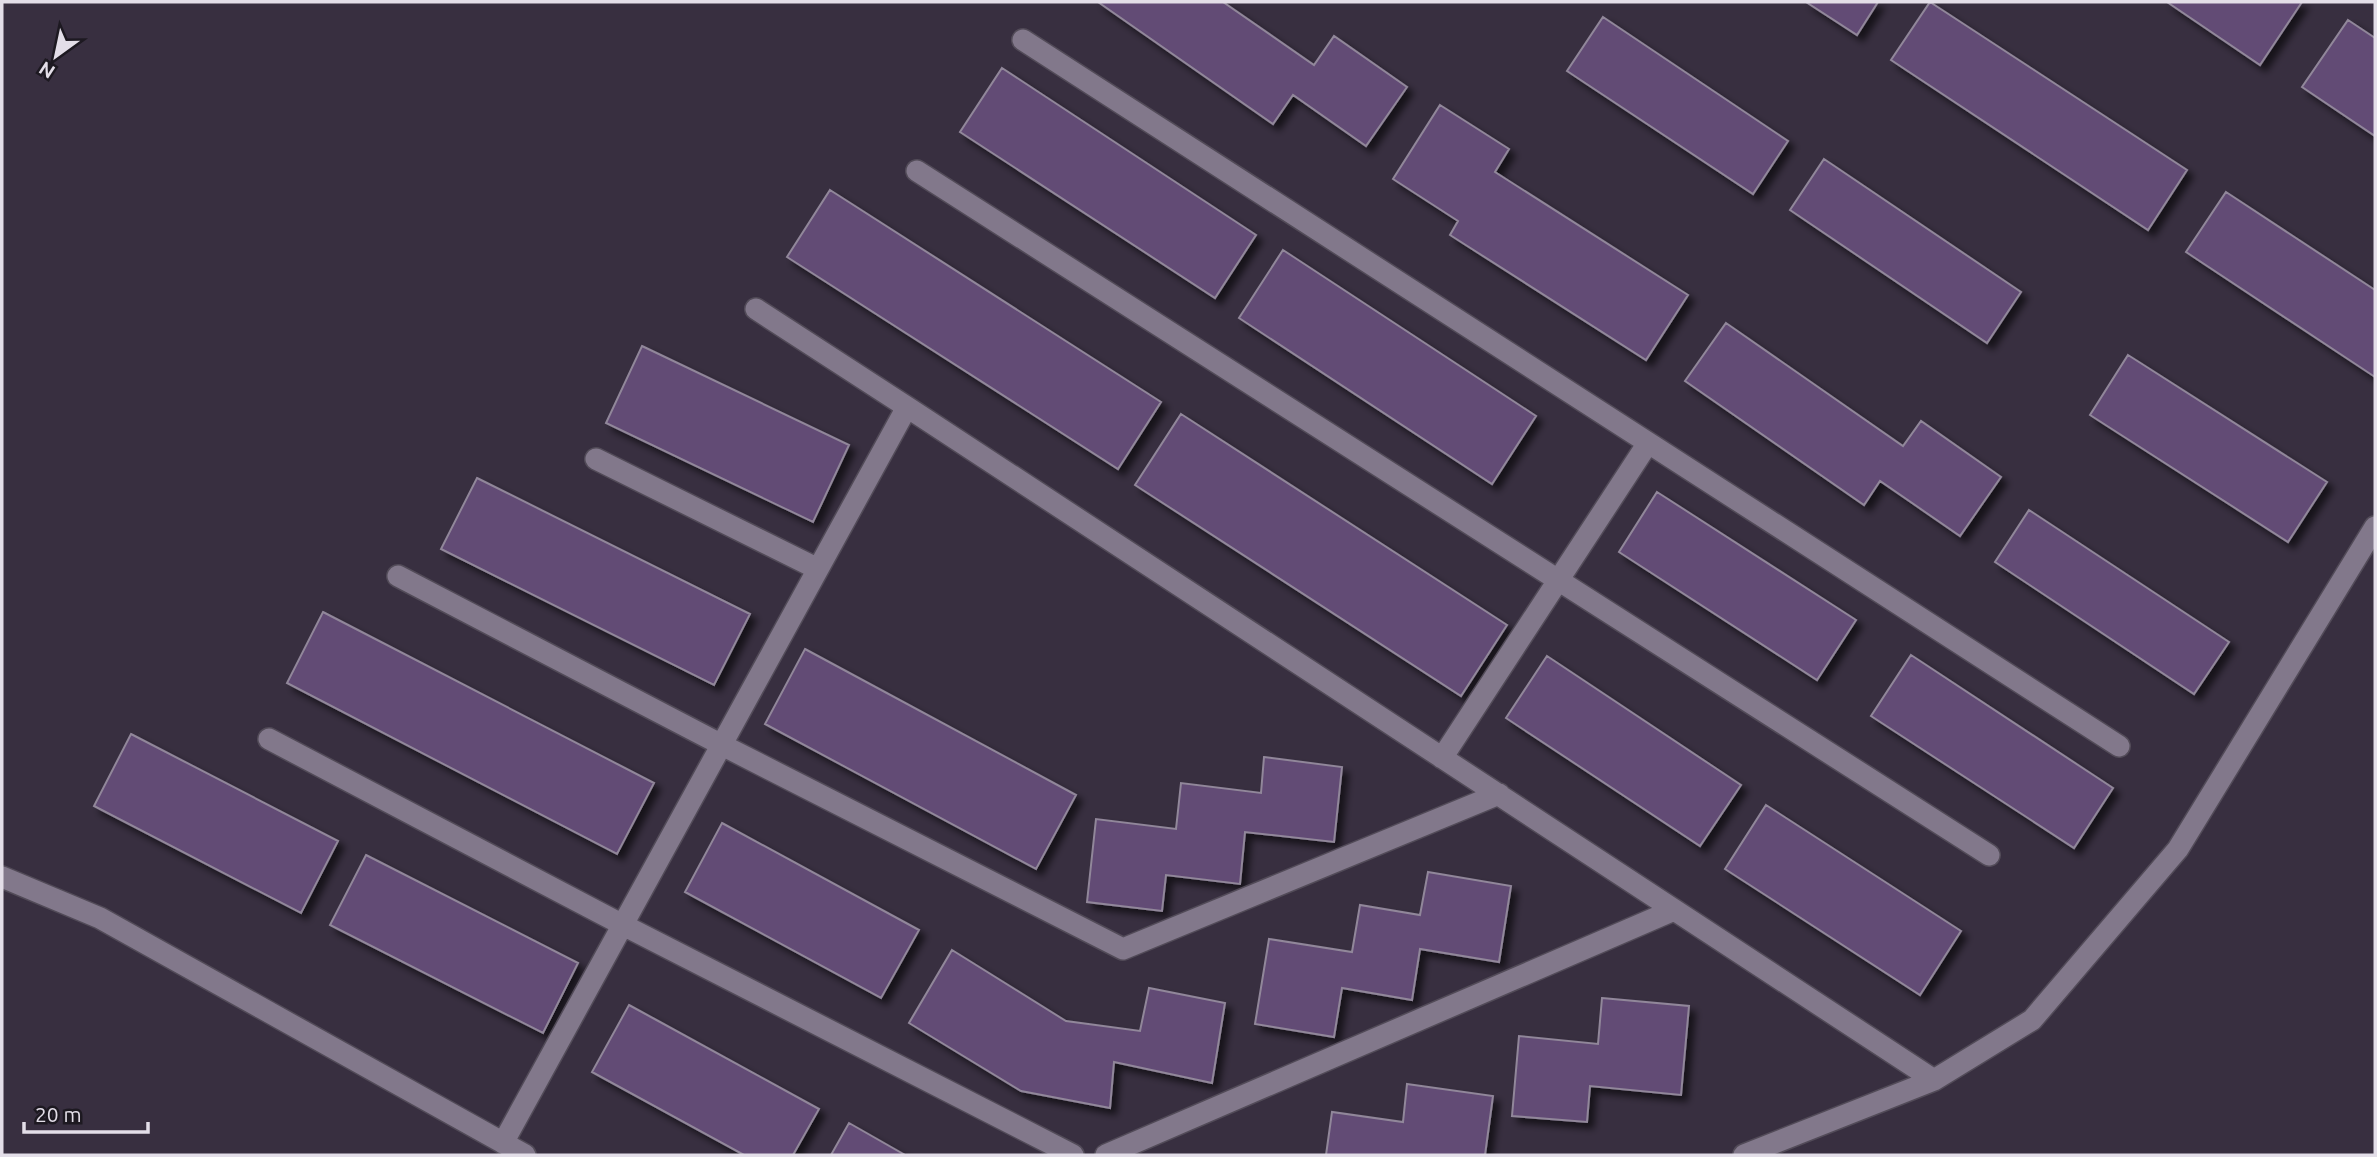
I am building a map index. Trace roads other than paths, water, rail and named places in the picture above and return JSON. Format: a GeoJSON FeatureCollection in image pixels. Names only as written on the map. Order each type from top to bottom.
{"type":"FeatureCollection","features":[{"type":"Feature","properties":{"kind":"street"},"geometry":{"type":"LineString","coordinates":[[1023,40],[2119,746]]}},
{"type":"Feature","properties":{"kind":"street"},"geometry":{"type":"LineString","coordinates":[[917,171],[1989,855]]}},
{"type":"Feature","properties":{"kind":"street"},"geometry":{"type":"LineString","coordinates":[[756,309],[1934,1080]]}},
{"type":"Feature","properties":{"kind":"street"},"geometry":{"type":"LineString","coordinates":[[503,1143],[907,407]]}},
{"type":"Feature","properties":{"kind":"street"},"geometry":{"type":"LineString","coordinates":[[1442,758],[1648,443]]}},
{"type":"Feature","properties":{"kind":"street"},"geometry":{"type":"LineString","coordinates":[[596,459],[818,569]]}},
{"type":"Feature","properties":{"kind":"street"},"geometry":{"type":"LineString","coordinates":[[1745,1155],[1934,1080],[2032,1020],[2178,849],[2375,527]]}},
{"type":"Feature","properties":{"kind":"street"},"geometry":{"type":"LineString","coordinates":[[398,576],[1123,949],[1499,794]]}},
{"type":"Feature","properties":{"kind":"street"},"geometry":{"type":"LineString","coordinates":[[269,739],[623,925],[1073,1155]]}},
{"type":"Feature","properties":{"kind":"street"},"geometry":{"type":"LineString","coordinates":[[2,877],[100,918],[525,1155]]}},
{"type":"Feature","properties":{"kind":"street"},"geometry":{"type":"LineString","coordinates":[[1105,1155],[1674,910]]}}]}
